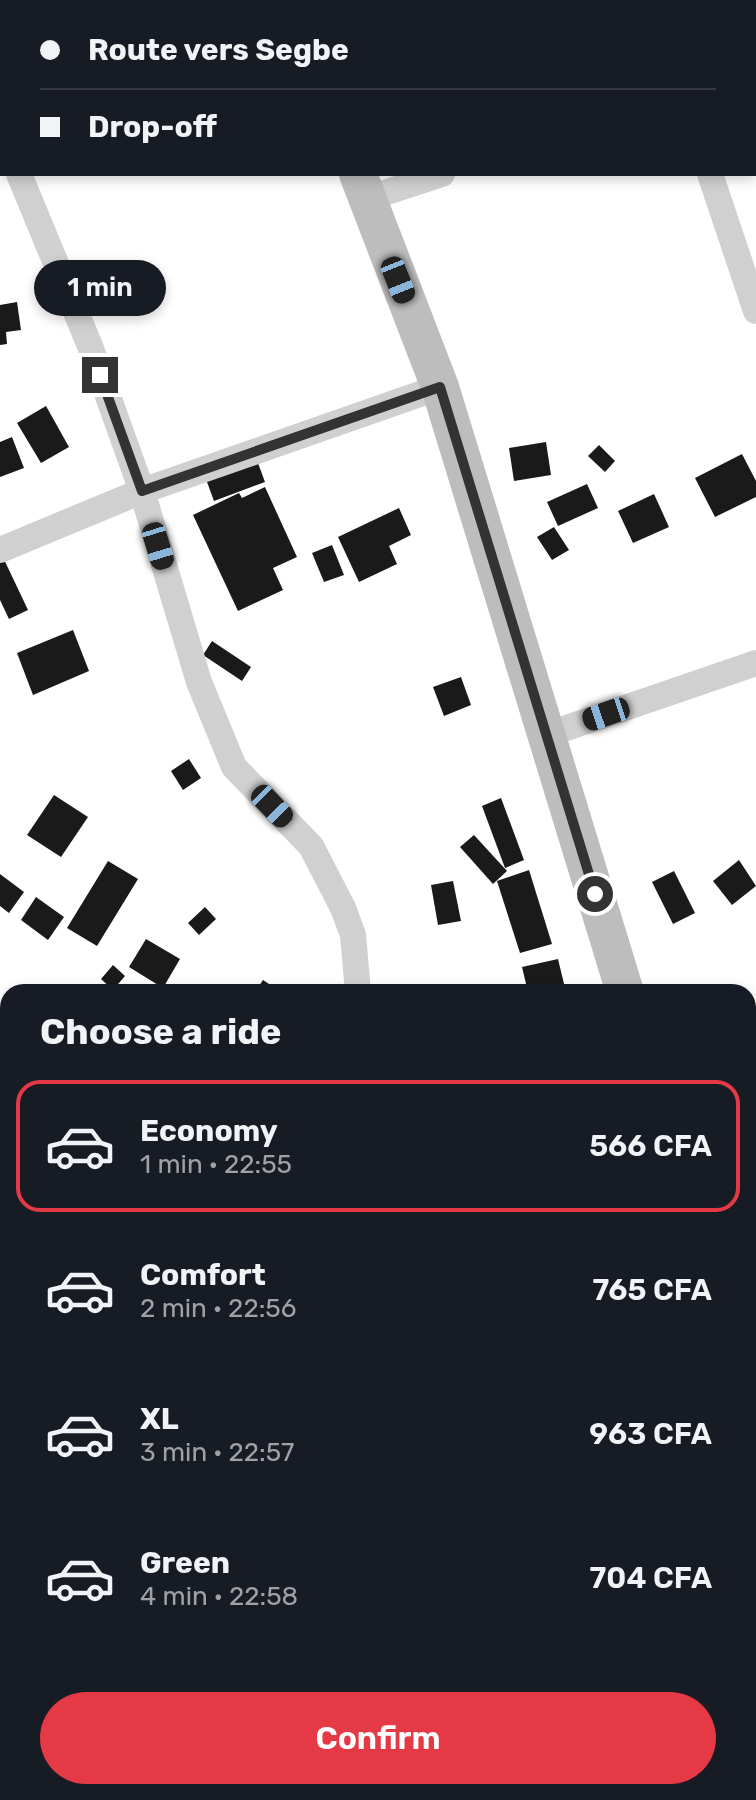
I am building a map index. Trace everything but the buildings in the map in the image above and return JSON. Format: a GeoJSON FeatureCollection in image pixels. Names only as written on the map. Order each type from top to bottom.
{"type":"FeatureCollection","features":[{"type":"Feature","properties":{"kind":"main road"},"geometry":{"type":"LineString","coordinates":[[362,186],[440,387],[623,984]]}},
{"type":"Feature","properties":{"kind":"street"},"geometry":{"type":"LineString","coordinates":[[20,176],[90,346],[142,491],[199,682],[234,767],[311,846],[343,908],[353,935],[357,984]]}},
{"type":"Feature","properties":{"kind":"street"},"geometry":{"type":"LineString","coordinates":[[362,186],[429,176]]}},
{"type":"Feature","properties":{"kind":"street"},"geometry":{"type":"LineString","coordinates":[[711,176],[756,311]]}},
{"type":"Feature","properties":{"kind":"street"},"geometry":{"type":"LineString","coordinates":[[0,550],[142,491],[440,387]]}},
{"type":"Feature","properties":{"kind":"street"},"geometry":{"type":"LineString","coordinates":[[546,735],[756,663]]}},
{"type":"Feature","properties":{"kind":"route"},"geometry":{"type":"LineString","coordinates":[[100,375],[142,491],[440,387],[595,894]]}}]}
